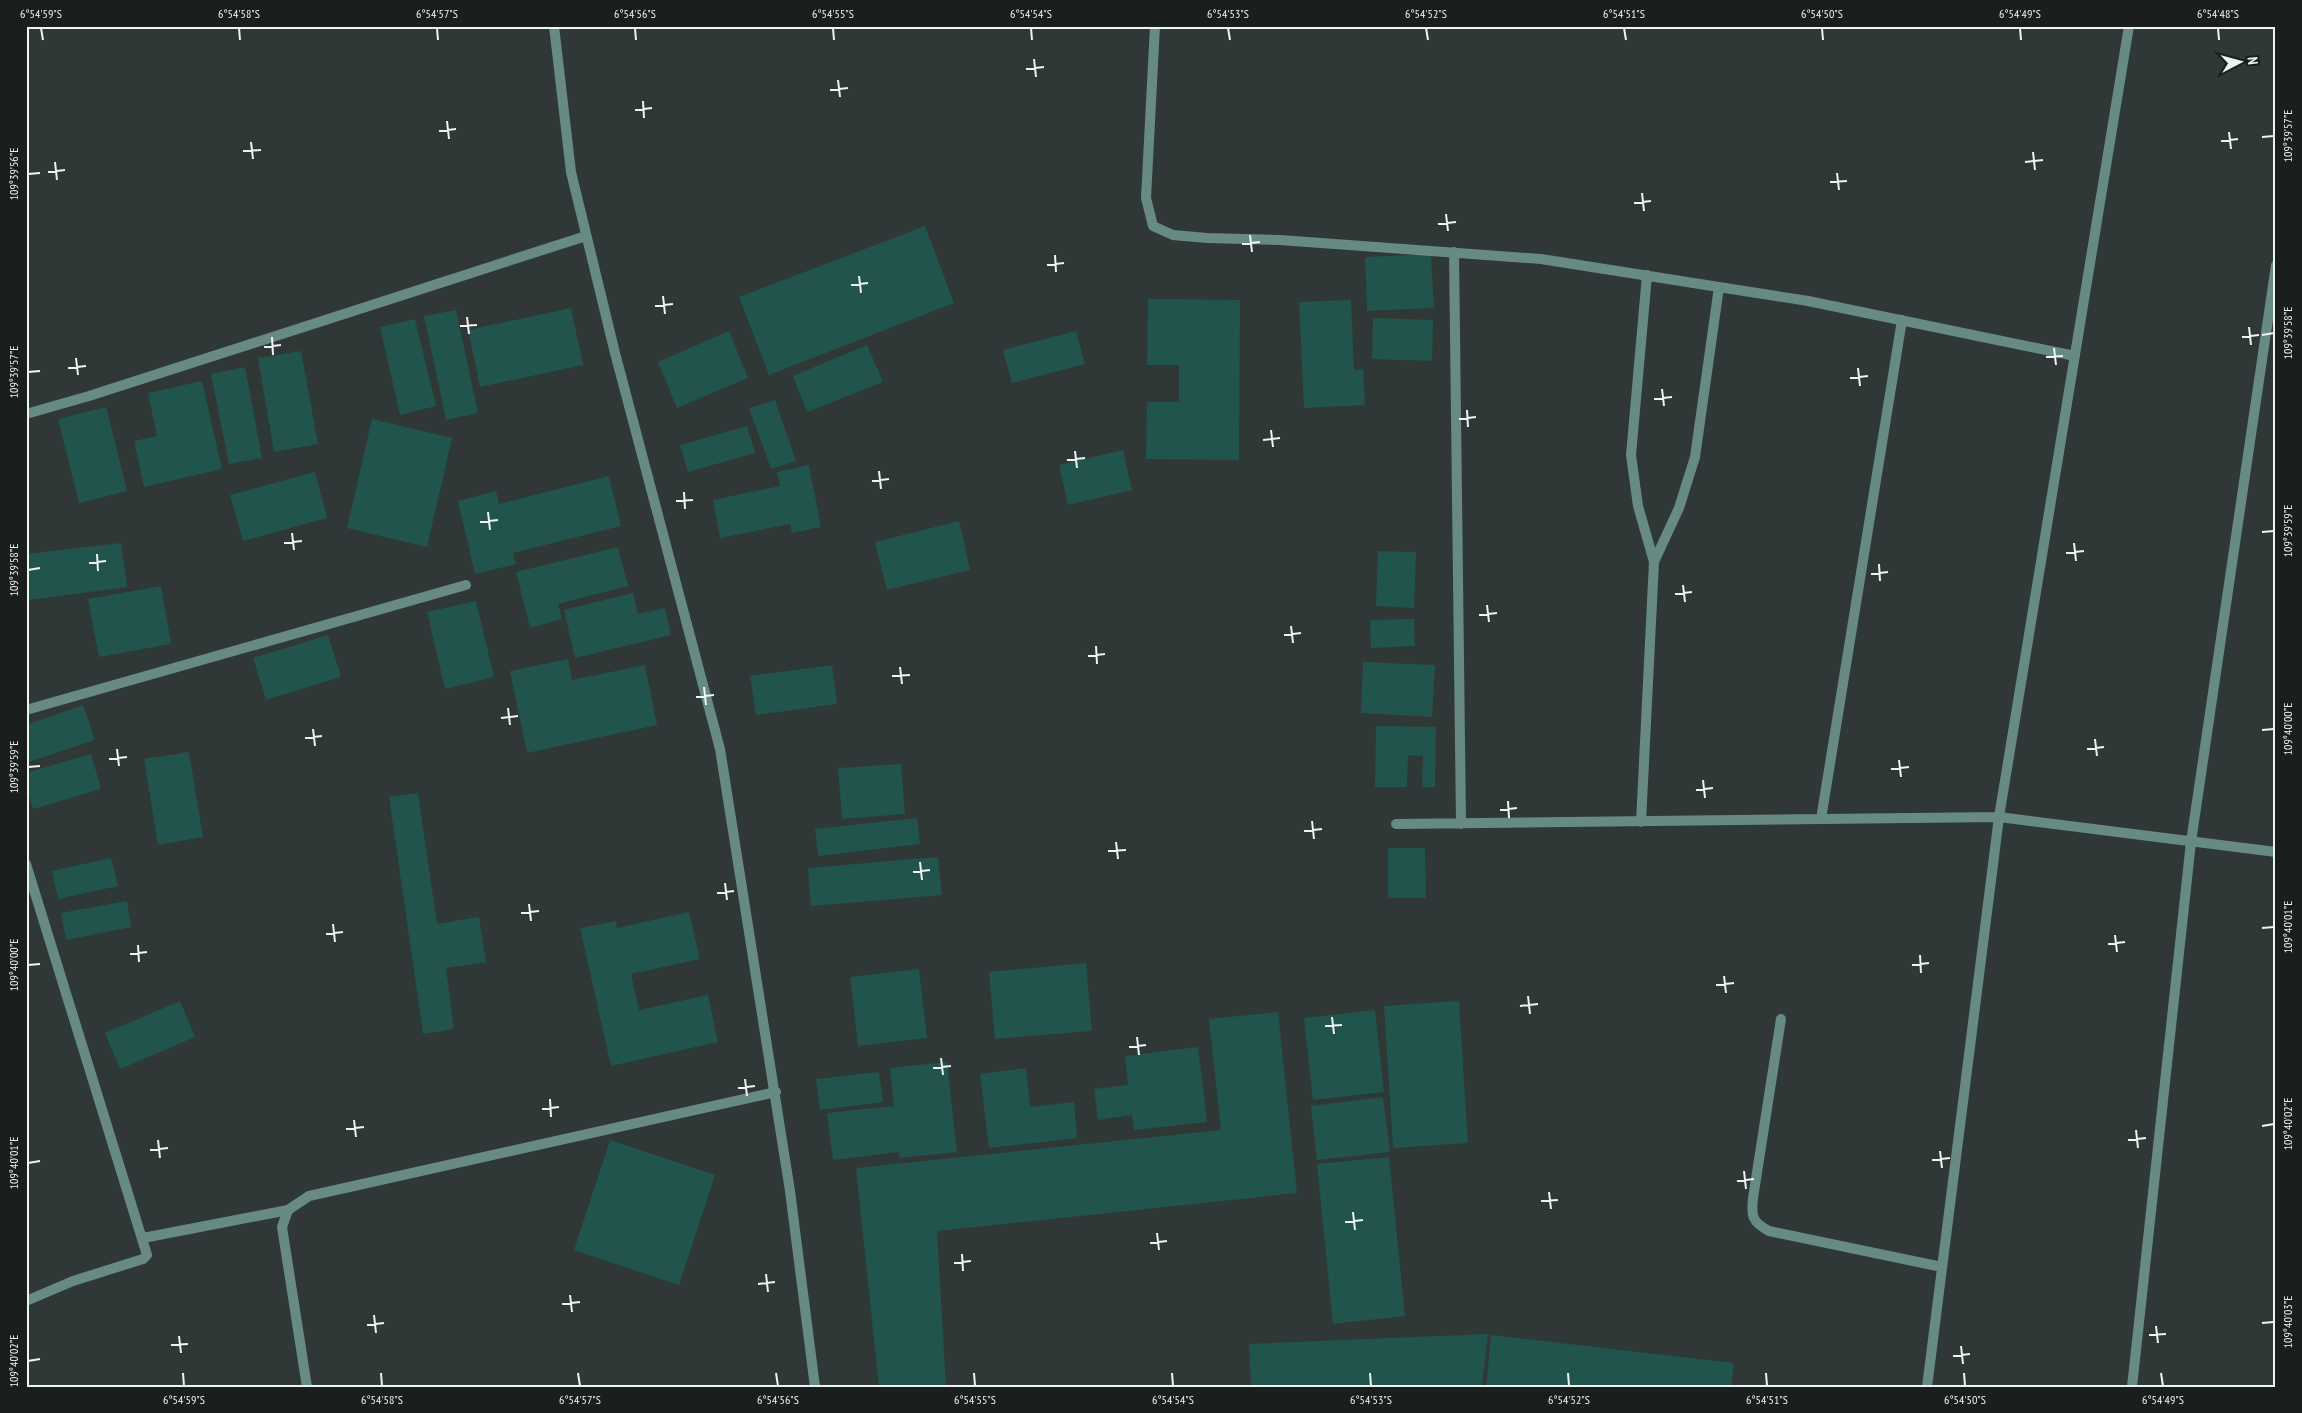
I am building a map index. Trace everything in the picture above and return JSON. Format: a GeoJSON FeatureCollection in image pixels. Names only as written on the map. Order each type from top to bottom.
{"type":"FeatureCollection","features":[{"type":"Feature","properties":{"kind":"street"},"geometry":{"type":"LineString","coordinates":[[554,26],[571,172],[617,362],[720,749],[776,1092],[815,1387]]}},
{"type":"Feature","properties":{"kind":"street"},"geometry":{"type":"LineString","coordinates":[[1155,26],[1146,198],[1153,226],[1173,235],[1280,240],[1542,259],[1808,301],[2075,356]]}},
{"type":"Feature","properties":{"kind":"street"},"geometry":{"type":"LineString","coordinates":[[1927,1387],[1999,817],[2129,26]]}},
{"type":"Feature","properties":{"kind":"street"},"geometry":{"type":"LineString","coordinates":[[26,414],[89,396],[586,236]]}},
{"type":"Feature","properties":{"kind":"street"},"geometry":{"type":"LineString","coordinates":[[1454,252],[1461,824]]}},
{"type":"Feature","properties":{"kind":"street"},"geometry":{"type":"LineString","coordinates":[[2132,1387],[2191,842],[2276,265]]}},
{"type":"Feature","properties":{"kind":"street"},"geometry":{"type":"LineString","coordinates":[[1641,822],[1654,562],[1638,506],[1631,455],[1647,275]]}},
{"type":"Feature","properties":{"kind":"street"},"geometry":{"type":"LineString","coordinates":[[1654,562],[1679,508],[1696,457],[1719,287]]}},
{"type":"Feature","properties":{"kind":"street"},"geometry":{"type":"LineString","coordinates":[[1821,820],[1902,320]]}},
{"type":"Feature","properties":{"kind":"street"},"geometry":{"type":"LineString","coordinates":[[26,710],[466,585]]}},
{"type":"Feature","properties":{"kind":"street"},"geometry":{"type":"LineString","coordinates":[[1396,824],[1999,817],[2276,852]]}},
{"type":"Feature","properties":{"kind":"street"},"geometry":{"type":"LineString","coordinates":[[26,864],[147,1254],[143,1259],[73,1281],[26,1301]]}},
{"type":"Feature","properties":{"kind":"street"},"geometry":{"type":"LineString","coordinates":[[1781,1019],[1751,1213],[1757,1225],[1769,1231],[1942,1267]]}},
{"type":"Feature","properties":{"kind":"street"},"geometry":{"type":"LineString","coordinates":[[143,1238],[288,1210],[309,1196],[331,1190],[776,1092]]}},
{"type":"Feature","properties":{"kind":"street"},"geometry":{"type":"LineString","coordinates":[[288,1210],[282,1227],[306,1387]]}},
{"type":"Feature","properties":{"kind":"building"},"geometry":{"type":"Polygon","coordinates":[[[925,226],[954,303],[769,375],[739,297],[925,226]]]}},
{"type":"Feature","properties":{"kind":"building"},"geometry":{"type":"Polygon","coordinates":[[[1431,254],[1434,308],[1367,311],[1365,257],[1431,254]]]}},
{"type":"Feature","properties":{"kind":"building"},"geometry":{"type":"Polygon","coordinates":[[[1148,299],[1240,300],[1239,460],[1146,459],[1147,402],[1179,402],[1179,365],[1147,365],[1148,299]]]}},
{"type":"Feature","properties":{"kind":"building"},"geometry":{"type":"Polygon","coordinates":[[[1351,300],[1354,370],[1363,369],[1365,405],[1304,408],[1299,302],[1351,300]]]}},
{"type":"Feature","properties":{"kind":"building"},"geometry":{"type":"Polygon","coordinates":[[[571,308],[583,365],[480,387],[468,330],[571,308]]]}},
{"type":"Feature","properties":{"kind":"building"},"geometry":{"type":"Polygon","coordinates":[[[456,310],[478,413],[446,420],[424,316],[456,310]]]}},
{"type":"Feature","properties":{"kind":"building"},"geometry":{"type":"Polygon","coordinates":[[[1373,318],[1433,320],[1432,361],[1372,359],[1373,318]]]}},
{"type":"Feature","properties":{"kind":"building"},"geometry":{"type":"Polygon","coordinates":[[[415,319],[436,406],[400,415],[380,327],[415,319]]]}},
{"type":"Feature","properties":{"kind":"building"},"geometry":{"type":"Polygon","coordinates":[[[729,331],[748,378],[677,408],[658,362],[729,331]]]}},
{"type":"Feature","properties":{"kind":"building"},"geometry":{"type":"Polygon","coordinates":[[[1076,331],[1085,364],[1012,383],[1003,350],[1076,331]]]}},
{"type":"Feature","properties":{"kind":"building"},"geometry":{"type":"Polygon","coordinates":[[[867,345],[883,382],[807,412],[793,376],[867,345]]]}},
{"type":"Feature","properties":{"kind":"building"},"geometry":{"type":"Polygon","coordinates":[[[301,351],[318,444],[274,452],[258,358],[301,351]]]}},
{"type":"Feature","properties":{"kind":"building"},"geometry":{"type":"Polygon","coordinates":[[[245,367],[262,458],[229,464],[211,374],[245,367]]]}},
{"type":"Feature","properties":{"kind":"building"},"geometry":{"type":"Polygon","coordinates":[[[202,381],[222,469],[144,487],[134,441],[157,436],[148,393],[202,381]]]}},
{"type":"Feature","properties":{"kind":"building"},"geometry":{"type":"Polygon","coordinates":[[[775,400],[796,461],[771,469],[749,408],[775,400]]]}},
{"type":"Feature","properties":{"kind":"building"},"geometry":{"type":"Polygon","coordinates":[[[106,407],[127,491],[79,503],[58,419],[106,407]]]}},
{"type":"Feature","properties":{"kind":"building"},"geometry":{"type":"Polygon","coordinates":[[[372,419],[452,438],[427,547],[347,528],[372,419]]]}},
{"type":"Feature","properties":{"kind":"building"},"geometry":{"type":"Polygon","coordinates":[[[747,426],[755,453],[688,472],[680,445],[747,426]]]}},
{"type":"Feature","properties":{"kind":"building"},"geometry":{"type":"Polygon","coordinates":[[[1123,450],[1132,490],[1068,505],[1059,465],[1123,450]]]}},
{"type":"Feature","properties":{"kind":"building"},"geometry":{"type":"Polygon","coordinates":[[[809,465],[821,527],[792,533],[790,524],[720,538],[713,500],[780,486],[777,472],[809,465]]]}},
{"type":"Feature","properties":{"kind":"building"},"geometry":{"type":"Polygon","coordinates":[[[315,472],[327,518],[243,541],[230,495],[315,472]]]}},
{"type":"Feature","properties":{"kind":"building"},"geometry":{"type":"Polygon","coordinates":[[[609,476],[621,526],[513,553],[516,564],[475,574],[458,501],[496,491],[499,504],[609,476]]]}},
{"type":"Feature","properties":{"kind":"building"},"geometry":{"type":"Polygon","coordinates":[[[959,521],[970,570],[887,590],[875,542],[959,521]]]}},
{"type":"Feature","properties":{"kind":"building"},"geometry":{"type":"Polygon","coordinates":[[[121,543],[127,587],[29,600],[26,554],[121,543]]]}},
{"type":"Feature","properties":{"kind":"building"},"geometry":{"type":"Polygon","coordinates":[[[618,547],[628,586],[558,604],[562,619],[530,628],[516,572],[618,547]]]}},
{"type":"Feature","properties":{"kind":"building"},"geometry":{"type":"Polygon","coordinates":[[[1378,551],[1416,552],[1414,608],[1376,606],[1378,551]]]}},
{"type":"Feature","properties":{"kind":"building"},"geometry":{"type":"Polygon","coordinates":[[[161,586],[171,644],[99,657],[88,599],[161,586]]]}},
{"type":"Feature","properties":{"kind":"building"},"geometry":{"type":"Polygon","coordinates":[[[633,593],[638,614],[665,608],[671,635],[575,658],[564,610],[633,593]]]}},
{"type":"Feature","properties":{"kind":"building"},"geometry":{"type":"Polygon","coordinates":[[[476,601],[494,677],[445,689],[427,612],[476,601]]]}},
{"type":"Feature","properties":{"kind":"building"},"geometry":{"type":"Polygon","coordinates":[[[1414,619],[1415,646],[1371,648],[1370,620],[1414,619]]]}},
{"type":"Feature","properties":{"kind":"building"},"geometry":{"type":"Polygon","coordinates":[[[328,635],[341,677],[266,700],[253,658],[328,635]]]}},
{"type":"Feature","properties":{"kind":"building"},"geometry":{"type":"Polygon","coordinates":[[[568,659],[572,680],[645,665],[657,725],[527,753],[510,671],[568,659]]]}},
{"type":"Feature","properties":{"kind":"building"},"geometry":{"type":"Polygon","coordinates":[[[1363,662],[1435,665],[1432,717],[1361,713],[1363,662]]]}},
{"type":"Feature","properties":{"kind":"building"},"geometry":{"type":"Polygon","coordinates":[[[832,665],[837,704],[756,715],[750,676],[832,665]]]}},
{"type":"Feature","properties":{"kind":"building"},"geometry":{"type":"Polygon","coordinates":[[[83,705],[95,740],[26,763],[26,725],[83,705]]]}},
{"type":"Feature","properties":{"kind":"building"},"geometry":{"type":"Polygon","coordinates":[[[1376,726],[1436,727],[1435,787],[1422,787],[1423,756],[1408,755],[1407,787],[1375,787],[1376,726]]]}},
{"type":"Feature","properties":{"kind":"building"},"geometry":{"type":"Polygon","coordinates":[[[189,752],[203,837],[158,845],[144,759],[189,752]]]}},
{"type":"Feature","properties":{"kind":"building"},"geometry":{"type":"Polygon","coordinates":[[[91,754],[101,789],[33,809],[26,785],[26,773],[91,754]]]}},
{"type":"Feature","properties":{"kind":"building"},"geometry":{"type":"Polygon","coordinates":[[[901,764],[905,814],[842,819],[838,768],[901,764]]]}},
{"type":"Feature","properties":{"kind":"building"},"geometry":{"type":"Polygon","coordinates":[[[418,793],[437,924],[479,917],[486,962],[446,968],[454,1029],[423,1034],[389,797],[418,793]]]}},
{"type":"Feature","properties":{"kind":"building"},"geometry":{"type":"Polygon","coordinates":[[[917,818],[920,844],[818,856],[815,829],[917,818]]]}},
{"type":"Feature","properties":{"kind":"building"},"geometry":{"type":"Polygon","coordinates":[[[1388,848],[1425,848],[1426,898],[1388,898],[1388,848]]]}},
{"type":"Feature","properties":{"kind":"building"},"geometry":{"type":"Polygon","coordinates":[[[938,857],[942,895],[811,906],[808,868],[938,857]]]}},
{"type":"Feature","properties":{"kind":"building"},"geometry":{"type":"Polygon","coordinates":[[[111,858],[118,886],[58,899],[52,871],[111,858]]]}},
{"type":"Feature","properties":{"kind":"building"},"geometry":{"type":"Polygon","coordinates":[[[127,901],[131,927],[66,940],[61,913],[127,901]]]}},
{"type":"Feature","properties":{"kind":"building"},"geometry":{"type":"Polygon","coordinates":[[[689,912],[700,959],[631,974],[639,1010],[708,995],[718,1042],[611,1066],[580,928],[616,921],[617,928],[689,912]]]}},
{"type":"Feature","properties":{"kind":"building"},"geometry":{"type":"Polygon","coordinates":[[[1086,963],[1092,1031],[995,1039],[989,972],[1086,963]]]}},
{"type":"Feature","properties":{"kind":"building"},"geometry":{"type":"Polygon","coordinates":[[[919,969],[927,1038],[858,1046],[850,977],[919,969]]]}},
{"type":"Feature","properties":{"kind":"building"},"geometry":{"type":"Polygon","coordinates":[[[180,1001],[195,1037],[120,1069],[105,1033],[180,1001]]]}},
{"type":"Feature","properties":{"kind":"building"},"geometry":{"type":"Polygon","coordinates":[[[1459,1001],[1468,1143],[1393,1148],[1384,1006],[1459,1001]]]}},
{"type":"Feature","properties":{"kind":"building"},"geometry":{"type":"Polygon","coordinates":[[[1375,1010],[1384,1092],[1313,1100],[1304,1018],[1375,1010]]]}},
{"type":"Feature","properties":{"kind":"building"},"geometry":{"type":"Polygon","coordinates":[[[1278,1012],[1297,1193],[937,1231],[946,1387],[879,1387],[856,1168],[1221,1130],[1209,1019],[1278,1012]]]}},
{"type":"Feature","properties":{"kind":"building"},"geometry":{"type":"Polygon","coordinates":[[[1198,1047],[1207,1122],[1134,1130],[1132,1115],[1098,1120],[1094,1089],[1128,1085],[1125,1056],[1198,1047]]]}},
{"type":"Feature","properties":{"kind":"building"},"geometry":{"type":"Polygon","coordinates":[[[947,1062],[957,1152],[899,1158],[899,1152],[833,1160],[827,1113],[894,1106],[890,1068],[947,1062]]]}},
{"type":"Feature","properties":{"kind":"building"},"geometry":{"type":"Polygon","coordinates":[[[1026,1068],[1030,1107],[1074,1102],[1077,1138],[989,1148],[980,1074],[1026,1068]]]}},
{"type":"Feature","properties":{"kind":"building"},"geometry":{"type":"Polygon","coordinates":[[[879,1072],[883,1102],[820,1110],[816,1079],[879,1072]]]}},
{"type":"Feature","properties":{"kind":"building"},"geometry":{"type":"Polygon","coordinates":[[[1383,1097],[1390,1152],[1317,1160],[1311,1106],[1383,1097]]]}},
{"type":"Feature","properties":{"kind":"building"},"geometry":{"type":"Polygon","coordinates":[[[610,1140],[715,1175],[679,1285],[574,1250],[610,1140]]]}},
{"type":"Feature","properties":{"kind":"building"},"geometry":{"type":"Polygon","coordinates":[[[1389,1157],[1405,1316],[1333,1324],[1317,1164],[1389,1157]]]}},
{"type":"Feature","properties":{"kind":"building"},"geometry":{"type":"Polygon","coordinates":[[[1488,1334],[1482,1387],[1251,1387],[1249,1344],[1488,1334]]]}},
{"type":"Feature","properties":{"kind":"building"},"geometry":{"type":"Polygon","coordinates":[[[1491,1335],[1734,1363],[1731,1387],[1486,1387],[1491,1335]]]}}]}
